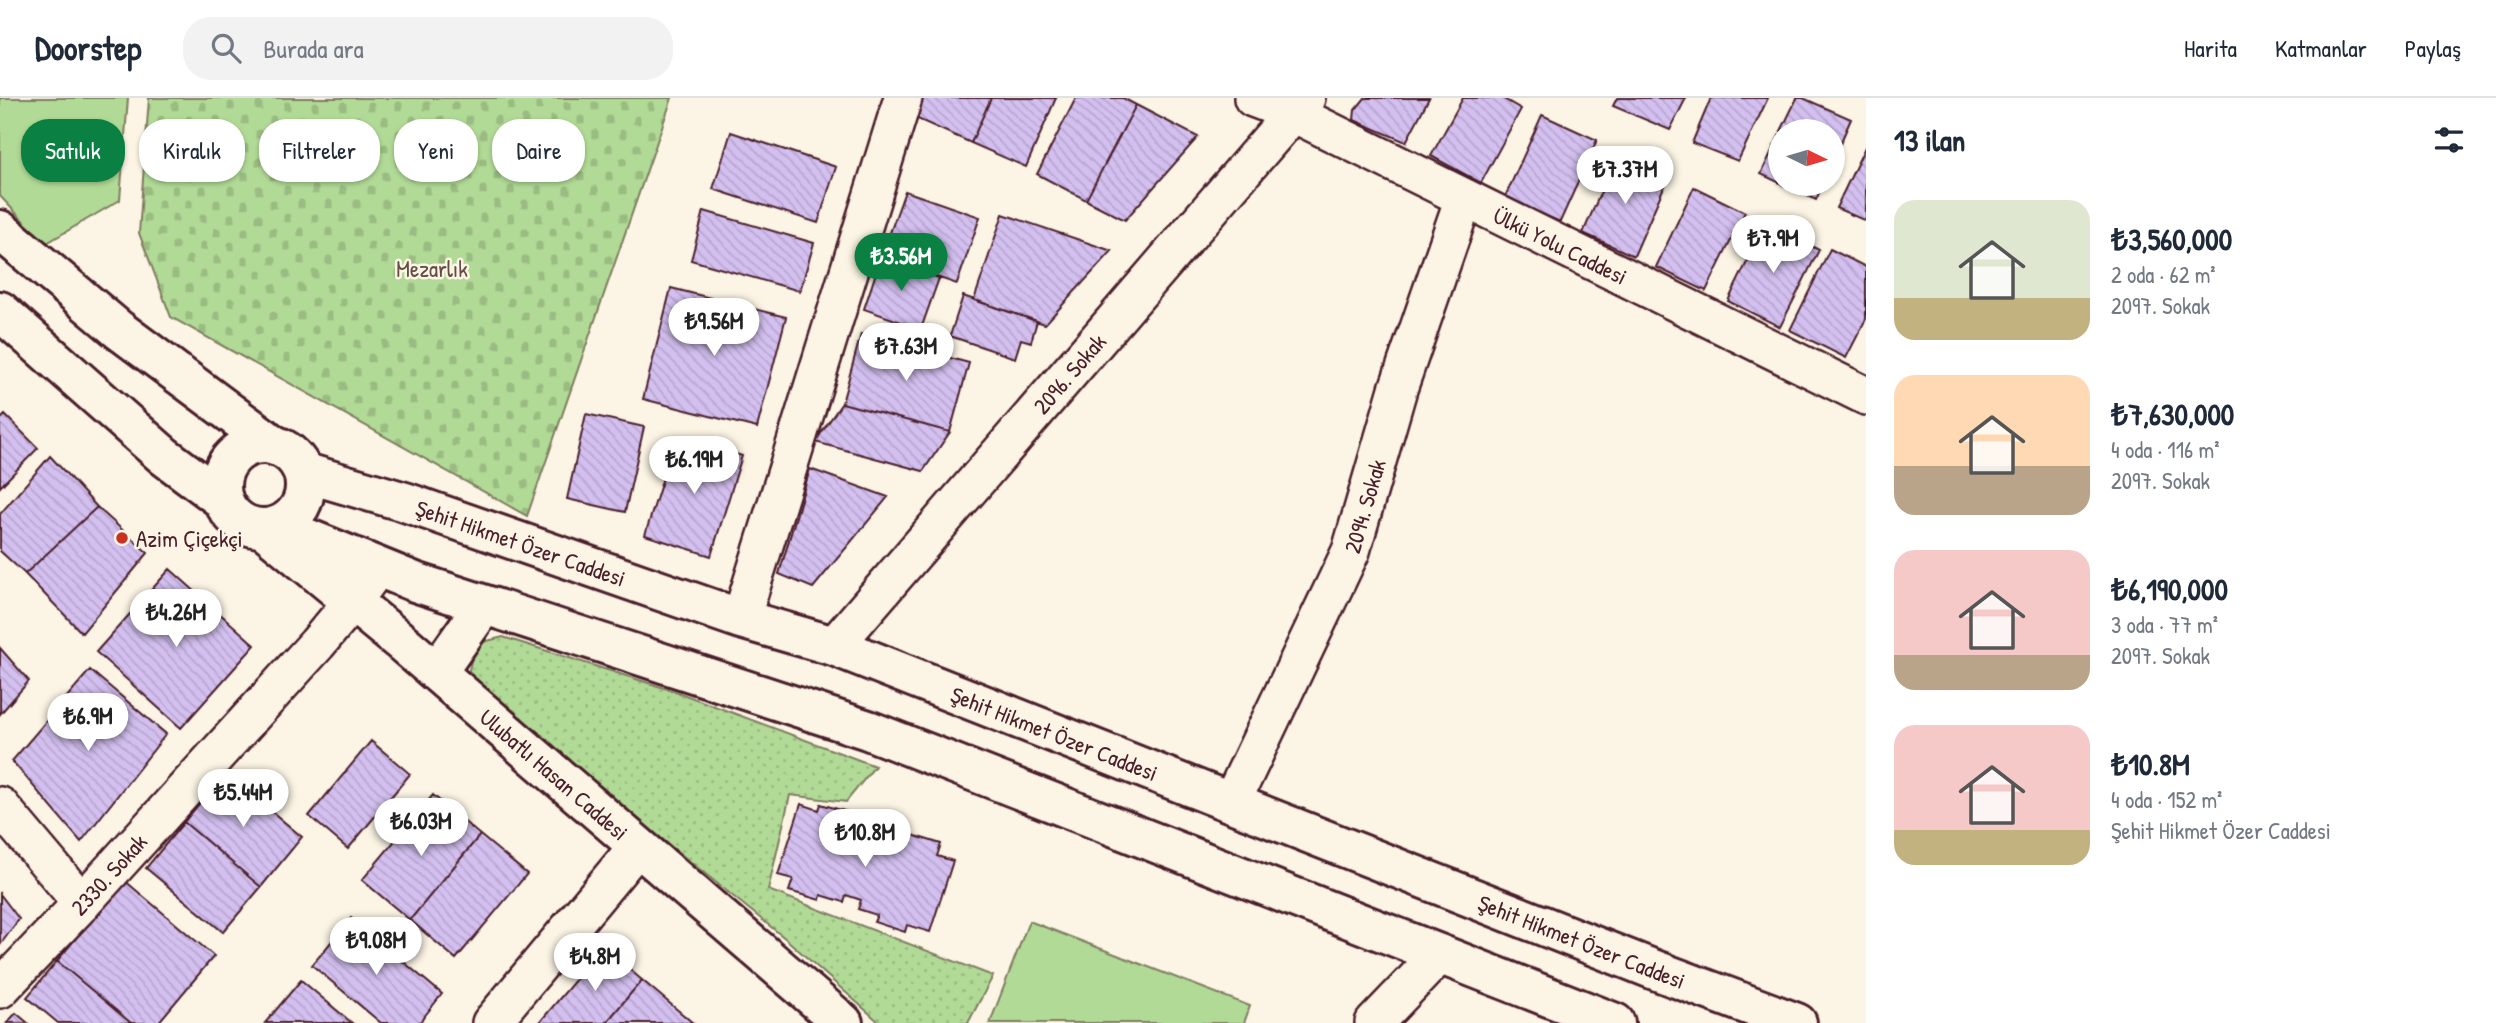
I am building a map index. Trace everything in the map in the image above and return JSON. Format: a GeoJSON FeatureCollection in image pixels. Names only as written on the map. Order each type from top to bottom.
{"type":"FeatureCollection","features":[{"type":"Feature","properties":{"kind":"main road"},"geometry":{"type":"LineString","coordinates":[[0,230],[119,330],[296,461],[303,472],[303,499],[298,510],[288,520],[270,528]]}},
{"type":"Feature","properties":{"kind":"main road"},"geometry":{"type":"LineString","coordinates":[[0,311],[164,456],[223,500]]}},
{"type":"Feature","properties":{"kind":"main road"},"geometry":{"type":"LineString","coordinates":[[275,446],[262,444],[237,453],[222,474],[223,500],[229,512],[251,527],[270,528],[484,605],[868,730],[1615,1023]]}},
{"type":"Feature","properties":{"kind":"main road","name":"Şehit Hikmet Özer Caddesi"},"geometry":{"type":"LineString","coordinates":[[303,472],[405,502],[741,620],[834,646],[1797,1023]]}},
{"type":"Feature","properties":{"kind":"main road","name":"Ulubatlı Hasan Caddesi"},"geometry":{"type":"LineString","coordinates":[[270,528],[352,602],[437,672],[843,1023]]}},
{"type":"Feature","properties":{"kind":"main road"},"geometry":{"type":"LineString","coordinates":[[437,672],[484,605]]}},
{"type":"Feature","properties":{"kind":"street"},"geometry":{"type":"LineString","coordinates":[[741,620],[903,98]]}},
{"type":"Feature","properties":{"kind":"street","name":"Ülkü Yolu Caddesi"},"geometry":{"type":"LineString","coordinates":[[1253,98],[1299,106],[1464,198],[1866,396]]}},
{"type":"Feature","properties":{"kind":"street","name":"2096. Sokak"},"geometry":{"type":"LineString","coordinates":[[834,646],[1299,106]]}},
{"type":"Feature","properties":{"kind":"street","name":"2094. Sokak"},"geometry":{"type":"LineString","coordinates":[[1231,803],[1351,551],[1398,389],[1464,198]]}},
{"type":"Feature","properties":{"kind":"street","name":"2330. Sokak"},"geometry":{"type":"LineString","coordinates":[[0,989],[82,903],[352,602],[377,568]]}},
{"type":"Feature","properties":{"kind":"street"},"geometry":{"type":"LineString","coordinates":[[0,806],[82,903]]}},
{"type":"Feature","properties":{"kind":"street"},"geometry":{"type":"LineString","coordinates":[[491,1023],[638,846]]}},
{"type":"Feature","properties":{"kind":"street"},"geometry":{"type":"LineString","coordinates":[[1374,1023],[1440,954]]}},
{"type":"Feature","properties":{"kind":"green space"},"geometry":{"type":"Polygon","coordinates":[[[0,98],[128,98],[125,136],[125,119],[21,119],[21,182],[121,182],[120,200],[45,244],[0,196],[0,98]]]}},
{"type":"Feature","properties":{"kind":"green space","name":"Mezarlık"},"geometry":{"type":"Polygon","coordinates":[[[149,98],[672,98],[527,516],[171,317],[139,233],[143,182],[245,182],[245,119],[147,119],[149,98]]]}},
{"type":"Feature","properties":{"kind":"green space"},"geometry":{"type":"Polygon","coordinates":[[[503,637],[677,692],[875,766],[846,802],[790,795],[768,890],[993,976],[968,1023],[880,1023],[786,939],[485,696],[468,675],[472,656],[483,642],[503,637]]]}},
{"type":"Feature","properties":{"kind":"green space"},"geometry":{"type":"Polygon","coordinates":[[[1029,921],[1250,1006],[1244,1023],[990,1023],[1029,921]]]}},
{"type":"Feature","properties":{"kind":"building"},"geometry":{"type":"Polygon","coordinates":[[[908,98],[991,98],[971,143],[902,112],[908,98]]]}},
{"type":"Feature","properties":{"kind":"building"},"geometry":{"type":"Polygon","coordinates":[[[991,98],[1056,98],[1026,167],[971,143],[991,98]]]}},
{"type":"Feature","properties":{"kind":"building"},"geometry":{"type":"Polygon","coordinates":[[[1076,98],[1123,98],[1136,105],[1086,200],[1037,174],[1076,98]]]}},
{"type":"Feature","properties":{"kind":"building"},"geometry":{"type":"Polygon","coordinates":[[[1365,98],[1429,98],[1406,142],[1354,120],[1355,110],[1365,98]]]}},
{"type":"Feature","properties":{"kind":"building"},"geometry":{"type":"Polygon","coordinates":[[[1463,98],[1502,98],[1521,109],[1481,183],[1431,156],[1463,98]]]}},
{"type":"Feature","properties":{"kind":"building"},"geometry":{"type":"Polygon","coordinates":[[[1617,98],[1686,98],[1670,130],[1613,106],[1617,98]]]}},
{"type":"Feature","properties":{"kind":"building"},"geometry":{"type":"Polygon","coordinates":[[[1711,98],[1768,98],[1738,161],[1692,143],[1711,98]]]}},
{"type":"Feature","properties":{"kind":"building"},"geometry":{"type":"Polygon","coordinates":[[[1797,98],[1803,98],[1851,119],[1845,133],[1845,119],[1787,119],[1797,98]]]}},
{"type":"Feature","properties":{"kind":"building"},"geometry":{"type":"Polygon","coordinates":[[[1136,105],[1198,137],[1125,220],[1086,200],[1136,105]]]}},
{"type":"Feature","properties":{"kind":"building"},"geometry":{"type":"Polygon","coordinates":[[[1542,115],[1597,140],[1560,222],[1505,197],[1542,115]]]}},
{"type":"Feature","properties":{"kind":"building"},"geometry":{"type":"Polygon","coordinates":[[[731,132],[836,167],[818,223],[713,189],[731,132]]]}},
{"type":"Feature","properties":{"kind":"building"},"geometry":{"type":"Polygon","coordinates":[[[1866,145],[1866,221],[1836,208],[1842,196],[1845,196],[1845,189],[1866,145]]]}},
{"type":"Feature","properties":{"kind":"building"},"geometry":{"type":"Polygon","coordinates":[[[1616,157],[1667,180],[1634,256],[1583,233],[1616,157]]]}},
{"type":"Feature","properties":{"kind":"building"},"geometry":{"type":"Polygon","coordinates":[[[1768,159],[1768,177],[1761,174],[1768,159]]]}},
{"type":"Feature","properties":{"kind":"building"},"geometry":{"type":"Polygon","coordinates":[[[1694,187],[1745,212],[1706,291],[1656,267],[1694,187]]]}},
{"type":"Feature","properties":{"kind":"building"},"geometry":{"type":"Polygon","coordinates":[[[905,191],[980,217],[957,284],[881,258],[905,191]]]}},
{"type":"Feature","properties":{"kind":"building"},"geometry":{"type":"Polygon","coordinates":[[[704,211],[814,243],[800,291],[691,260],[704,211]]]}},
{"type":"Feature","properties":{"kind":"building"},"geometry":{"type":"Polygon","coordinates":[[[1003,214],[1112,251],[1045,324],[974,300],[1003,214]]]}},
{"type":"Feature","properties":{"kind":"building"},"geometry":{"type":"Polygon","coordinates":[[[1766,223],[1819,250],[1780,327],[1728,301],[1766,223]]]}},
{"type":"Feature","properties":{"kind":"building"},"geometry":{"type":"Polygon","coordinates":[[[1830,249],[1866,267],[1866,319],[1846,358],[1790,330],[1830,249]]]}},
{"type":"Feature","properties":{"kind":"building"},"geometry":{"type":"Polygon","coordinates":[[[881,258],[939,278],[921,329],[864,309],[881,258]]]}},
{"type":"Feature","properties":{"kind":"building"},"geometry":{"type":"Polygon","coordinates":[[[671,288],[786,317],[757,428],[643,399],[671,288]]]}},
{"type":"Feature","properties":{"kind":"building"},"geometry":{"type":"Polygon","coordinates":[[[963,296],[1037,321],[1031,342],[1021,339],[1015,358],[950,336],[963,296]]]}},
{"type":"Feature","properties":{"kind":"building"},"geometry":{"type":"Polygon","coordinates":[[[861,334],[969,363],[950,432],[842,403],[861,334]]]}},
{"type":"Feature","properties":{"kind":"building"},"geometry":{"type":"Polygon","coordinates":[[[842,403],[950,432],[923,471],[815,442],[842,403]]]}},
{"type":"Feature","properties":{"kind":"building"},"geometry":{"type":"Polygon","coordinates":[[[586,414],[644,427],[625,512],[567,499],[586,414]]]}},
{"type":"Feature","properties":{"kind":"building"},"geometry":{"type":"Polygon","coordinates":[[[5,415],[38,448],[0,487],[0,420],[5,415]]]}},
{"type":"Feature","properties":{"kind":"building"},"geometry":{"type":"Polygon","coordinates":[[[676,436],[742,456],[711,556],[645,535],[676,436]]]}},
{"type":"Feature","properties":{"kind":"building"},"geometry":{"type":"Polygon","coordinates":[[[50,456],[97,507],[25,574],[0,551],[0,514],[50,456]]]}},
{"type":"Feature","properties":{"kind":"building"},"geometry":{"type":"Polygon","coordinates":[[[810,469],[888,497],[813,588],[779,574],[810,469]]]}},
{"type":"Feature","properties":{"kind":"building"},"geometry":{"type":"Polygon","coordinates":[[[97,507],[148,553],[82,633],[25,574],[97,507]]]}},
{"type":"Feature","properties":{"kind":"building"},"geometry":{"type":"Polygon","coordinates":[[[170,569],[255,645],[181,728],[96,652],[170,569]]]}},
{"type":"Feature","properties":{"kind":"building"},"geometry":{"type":"Polygon","coordinates":[[[0,648],[29,681],[0,714],[0,648]]]}},
{"type":"Feature","properties":{"kind":"building"},"geometry":{"type":"Polygon","coordinates":[[[90,670],[166,734],[81,842],[12,761],[90,670]]]}},
{"type":"Feature","properties":{"kind":"building"},"geometry":{"type":"Polygon","coordinates":[[[371,741],[410,774],[348,849],[309,816],[371,741]]]}},
{"type":"Feature","properties":{"kind":"building"},"geometry":{"type":"Polygon","coordinates":[[[225,772],[302,837],[261,887],[184,822],[225,772]]]}},
{"type":"Feature","properties":{"kind":"building"},"geometry":{"type":"Polygon","coordinates":[[[433,795],[480,835],[410,920],[362,880],[433,795]]]}},
{"type":"Feature","properties":{"kind":"building"},"geometry":{"type":"Polygon","coordinates":[[[801,804],[819,810],[821,804],[854,814],[851,825],[869,831],[867,838],[888,845],[890,840],[906,846],[909,834],[941,844],[937,856],[953,861],[930,932],[907,925],[905,932],[874,922],[877,915],[858,909],[861,900],[846,895],[844,902],[821,895],[820,900],[789,891],[793,879],[778,875],[801,804]]]}},
{"type":"Feature","properties":{"kind":"building"},"geometry":{"type":"Polygon","coordinates":[[[184,822],[261,887],[223,932],[146,868],[184,822]]]}},
{"type":"Feature","properties":{"kind":"building"},"geometry":{"type":"Polygon","coordinates":[[[480,835],[527,874],[456,959],[410,920],[480,835]]]}},
{"type":"Feature","properties":{"kind":"building"},"geometry":{"type":"Polygon","coordinates":[[[124,880],[214,956],[158,1023],[131,1023],[57,961],[124,880]]]}},
{"type":"Feature","properties":{"kind":"building"},"geometry":{"type":"Polygon","coordinates":[[[0,894],[19,919],[0,945],[0,894]]]}},
{"type":"Feature","properties":{"kind":"building"},"geometry":{"type":"Polygon","coordinates":[[[351,918],[442,994],[419,1023],[381,1023],[312,965],[351,918]]]}},
{"type":"Feature","properties":{"kind":"building"},"geometry":{"type":"Polygon","coordinates":[[[603,947],[642,980],[606,1023],[539,1023],[603,947]]]}},
{"type":"Feature","properties":{"kind":"building"},"geometry":{"type":"Polygon","coordinates":[[[57,961],[131,1023],[58,1023],[27,997],[57,961]]]}},
{"type":"Feature","properties":{"kind":"building"},"geometry":{"type":"Polygon","coordinates":[[[301,980],[352,1023],[265,1023],[301,980]]]}},
{"type":"Feature","properties":{"kind":"building"},"geometry":{"type":"Polygon","coordinates":[[[642,980],[693,1023],[606,1023],[642,980]]]}},
{"type":"Feature","properties":{"kind":"building"},"geometry":{"type":"Polygon","coordinates":[[[16,1013],[28,1023],[7,1023],[16,1013]]]}},
{"type":"Feature","properties":{"kind":"place","name":"Azim Çiçekçi"},"geometry":{"type":"Point","coordinates":[122,538]}}]}
